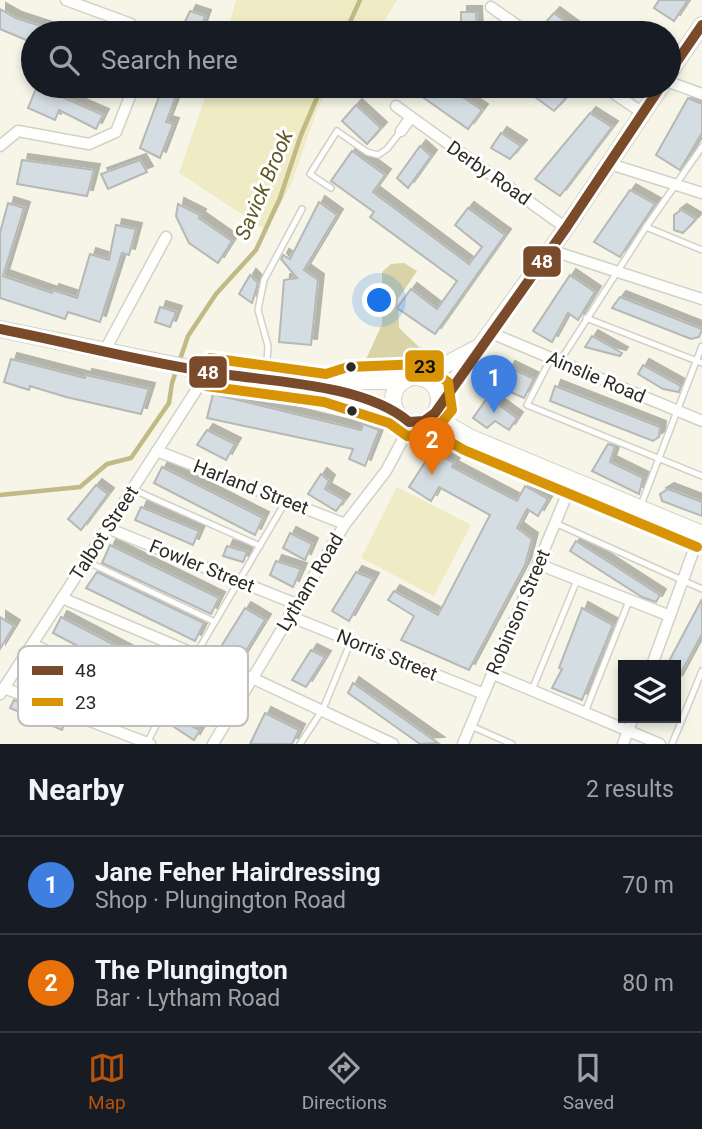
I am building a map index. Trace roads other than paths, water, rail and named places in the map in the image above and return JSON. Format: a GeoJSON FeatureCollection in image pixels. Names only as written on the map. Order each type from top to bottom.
{"type":"FeatureCollection","features":[{"type":"Feature","properties":{"kind":"street"},"geometry":{"type":"LineString","coordinates":[[66,0],[123,21]]}},
{"type":"Feature","properties":{"kind":"street"},"geometry":{"type":"LineString","coordinates":[[491,7],[511,21]]}},
{"type":"Feature","properties":{"kind":"street"},"geometry":{"type":"LineString","coordinates":[[681,56],[702,25]]}},
{"type":"Feature","properties":{"kind":"street"},"geometry":{"type":"LineString","coordinates":[[681,86],[702,94]]}},
{"type":"Feature","properties":{"kind":"street"},"geometry":{"type":"LineString","coordinates":[[0,146],[18,131],[89,144],[116,132],[129,98]]}},
{"type":"Feature","properties":{"kind":"street"},"geometry":{"type":"LineString","coordinates":[[621,98],[643,113]]}},
{"type":"Feature","properties":{"kind":"street"},"geometry":{"type":"LineString","coordinates":[[0,329],[208,372],[327,388],[418,423],[436,409],[467,368],[479,347],[610,164],[652,98]]}},
{"type":"Feature","properties":{"kind":"street","name":"Derby Road"},"geometry":{"type":"LineString","coordinates":[[396,106],[566,228]]}},
{"type":"Feature","properties":{"kind":"street"},"geometry":{"type":"LineString","coordinates":[[401,131],[411,117]]}},
{"type":"Feature","properties":{"kind":"street"},"geometry":{"type":"LineString","coordinates":[[610,164],[702,193]]}},
{"type":"Feature","properties":{"kind":"street"},"geometry":{"type":"LineString","coordinates":[[105,350],[166,237]]}},
{"type":"Feature","properties":{"kind":"street"},"geometry":{"type":"LineString","coordinates":[[550,250],[702,299]]}},
{"type":"Feature","properties":{"kind":"street","name":"Ainslie Road"},"geometry":{"type":"LineString","coordinates":[[491,333],[702,421]]}},
{"type":"Feature","properties":{"kind":"street"},"geometry":{"type":"LineString","coordinates":[[327,388],[350,381],[404,381],[421,378],[479,347]]}},
{"type":"Feature","properties":{"kind":"street","name":"Talbot Street"},"geometry":{"type":"LineString","coordinates":[[31,646],[208,372]]}},
{"type":"Feature","properties":{"kind":"street"},"geometry":{"type":"LineString","coordinates":[[421,378],[436,388],[436,409],[469,437],[701,534],[654,660]]}},
{"type":"Feature","properties":{"kind":"street"},"geometry":{"type":"LineString","coordinates":[[402,417],[394,394],[404,381]]}},
{"type":"Feature","properties":{"kind":"street","name":"Lytham Road"},"geometry":{"type":"LineString","coordinates":[[248,685],[345,524],[386,471],[409,428],[402,417]]}},
{"type":"Feature","properties":{"kind":"street","name":"Harland Street"},"geometry":{"type":"LineString","coordinates":[[157,451],[345,524]]}},
{"type":"Feature","properties":{"kind":"street","name":"Robinson Street"},"geometry":{"type":"LineString","coordinates":[[463,744],[573,480]]}},
{"type":"Feature","properties":{"kind":"street","name":"Fowler Street"},"geometry":{"type":"LineString","coordinates":[[107,527],[296,604]]}},
{"type":"Feature","properties":{"kind":"street"},"geometry":{"type":"LineString","coordinates":[[538,564],[670,616]]}},
{"type":"Feature","properties":{"kind":"street"},"geometry":{"type":"LineString","coordinates":[[62,598],[177,646]]}},
{"type":"Feature","properties":{"kind":"street","name":"Norris Street"},"geometry":{"type":"LineString","coordinates":[[289,616],[484,694]]}},
{"type":"Feature","properties":{"kind":"street","name":"Talbot Street"},"geometry":{"type":"LineString","coordinates":[[2,691],[18,666]]}},
{"type":"Feature","properties":{"kind":"street"},"geometry":{"type":"LineString","coordinates":[[493,674],[660,744]]}},
{"type":"Feature","properties":{"kind":"street"},"geometry":{"type":"LineString","coordinates":[[248,676],[393,744]]}},
{"type":"Feature","properties":{"kind":"street"},"geometry":{"type":"LineString","coordinates":[[623,744],[630,723]]}},
{"type":"Feature","properties":{"kind":"street"},"geometry":{"type":"LineString","coordinates":[[101,726],[149,743]]}},
{"type":"Feature","properties":{"kind":"street","name":"Lytham Road"},"geometry":{"type":"LineString","coordinates":[[213,744],[224,726]]}},
{"type":"Feature","properties":{"kind":"lane"},"geometry":{"type":"LineString","coordinates":[[331,188],[310,174],[337,131],[367,152],[378,155],[387,149],[401,131]]}},
{"type":"Feature","properties":{"kind":"lane"},"geometry":{"type":"LineString","coordinates":[[702,147],[527,405],[702,476]]}},
{"type":"Feature","properties":{"kind":"lane"},"geometry":{"type":"LineString","coordinates":[[265,379],[268,346],[258,310],[264,280],[302,209]]}},
{"type":"Feature","properties":{"kind":"lane"},"geometry":{"type":"LineString","coordinates":[[646,226],[702,250]]}},
{"type":"Feature","properties":{"kind":"lane"},"geometry":{"type":"LineString","coordinates":[[586,318],[699,362]]}},
{"type":"Feature","properties":{"kind":"lane"},"geometry":{"type":"LineString","coordinates":[[639,508],[676,410],[699,362],[702,346]]}},
{"type":"Feature","properties":{"kind":"lane"},"geometry":{"type":"LineString","coordinates":[[132,489],[260,546]]}},
{"type":"Feature","properties":{"kind":"lane"},"geometry":{"type":"LineString","coordinates":[[201,646],[286,501]]}},
{"type":"Feature","properties":{"kind":"lane"},"geometry":{"type":"LineString","coordinates":[[555,523],[702,589]]}},
{"type":"Feature","properties":{"kind":"lane"},"geometry":{"type":"LineString","coordinates":[[86,561],[215,622]]}},
{"type":"Feature","properties":{"kind":"lane"},"geometry":{"type":"LineString","coordinates":[[532,690],[577,580]]}},
{"type":"Feature","properties":{"kind":"lane"},"geometry":{"type":"LineString","coordinates":[[585,712],[629,600]]}},
{"type":"Feature","properties":{"kind":"lane"},"geometry":{"type":"LineString","coordinates":[[300,744],[323,709],[351,641]]}},
{"type":"Feature","properties":{"kind":"lane"},"geometry":{"type":"LineString","coordinates":[[34,642],[42,646]]}},
{"type":"Feature","properties":{"kind":"lane"},"geometry":{"type":"LineString","coordinates":[[672,744],[702,671]]}},
{"type":"Feature","properties":{"kind":"lane"},"geometry":{"type":"LineString","coordinates":[[149,743],[157,726]]}},
{"type":"Feature","properties":{"kind":"lane"},"geometry":{"type":"LineString","coordinates":[[471,726],[512,744]]}},
{"type":"Feature","properties":{"kind":"waterway","name":"Savick Brook"},"geometry":{"type":"LineString","coordinates":[[350,21],[360,0]]}},
{"type":"Feature","properties":{"kind":"waterway","name":"Savick Brook"},"geometry":{"type":"LineString","coordinates":[[0,495],[80,487],[107,464],[131,458],[169,403],[172,383],[188,336],[216,294],[256,250],[280,198],[317,98]]}},
{"type":"Feature","properties":{"kind":"place","name":"Jane Feher Hairdressing"},"geometry":{"type":"Point","coordinates":[494,413]}},
{"type":"Feature","properties":{"kind":"place","name":"The Plungington"},"geometry":{"type":"Point","coordinates":[432,475]}}]}
